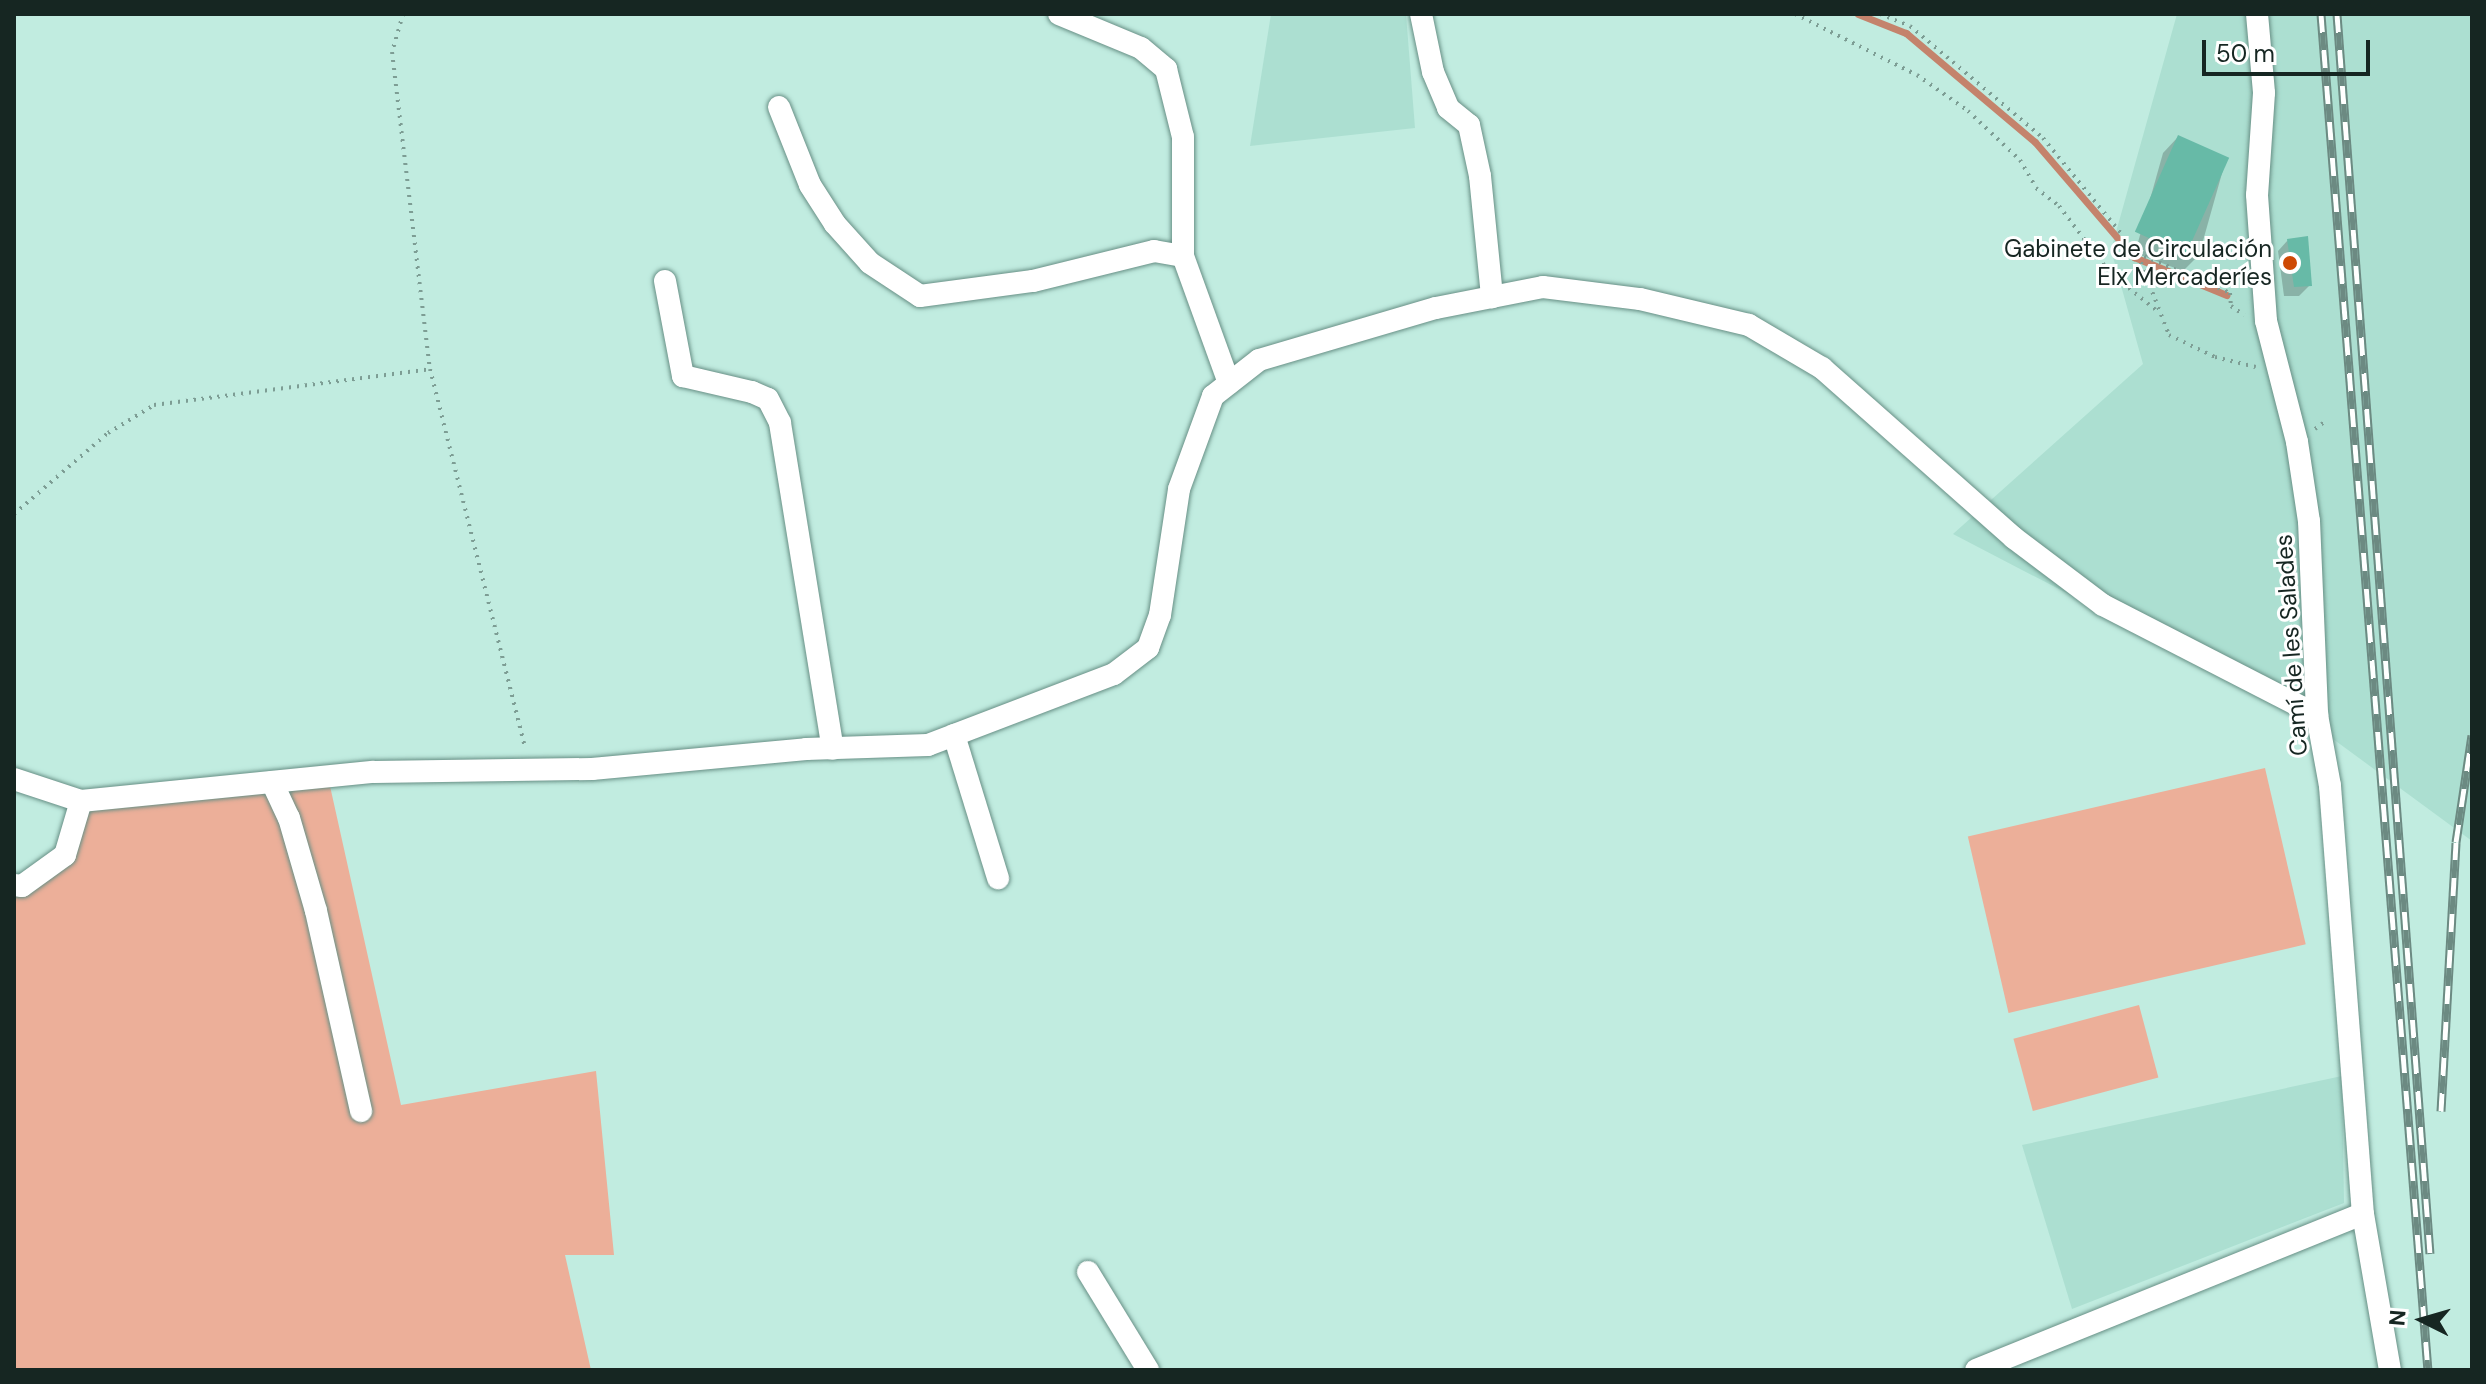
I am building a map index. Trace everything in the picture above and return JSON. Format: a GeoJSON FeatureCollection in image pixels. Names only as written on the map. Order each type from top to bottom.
{"type":"FeatureCollection","features":[{"type":"Feature","properties":{"kind":"street"},"geometry":{"type":"LineString","coordinates":[[1059,14],[1141,48],[1166,69],[1183,137],[1183,256],[1229,383]]}},
{"type":"Feature","properties":{"kind":"street"},"geometry":{"type":"LineString","coordinates":[[1421,14],[1448,108],[1469,125],[1480,176],[1492,297]]}},
{"type":"Feature","properties":{"kind":"street","name":"Camí de les Salades"},"geometry":{"type":"LineString","coordinates":[[2257,14],[2264,93],[2257,195],[2269,333],[2297,442],[2309,521],[2317,715],[2330,786],[2363,1214],[2390,1370]]}},
{"type":"Feature","properties":{"kind":"street"},"geometry":{"type":"LineString","coordinates":[[779,107],[810,185],[835,224],[870,263],[920,296],[1033,281],[1154,251],[1183,256]]}},
{"type":"Feature","properties":{"kind":"street"},"geometry":{"type":"LineString","coordinates":[[665,281],[683,376],[752,392],[768,399],[780,423],[833,749]]}},
{"type":"Feature","properties":{"kind":"street"},"geometry":{"type":"LineString","coordinates":[[14,779],[81,801],[374,772],[530,770],[928,745],[1114,674],[1148,648],[1160,615],[1179,489],[1213,396],[1259,360],[1492,297],[1543,287],[1640,299],[1749,325],[1822,368],[2014,538],[2103,605],[2317,715]]}},
{"type":"Feature","properties":{"kind":"street"},"geometry":{"type":"LineString","coordinates":[[954,735],[998,878]]}},
{"type":"Feature","properties":{"kind":"street"},"geometry":{"type":"LineString","coordinates":[[272,782],[289,818],[316,911],[361,1111]]}},
{"type":"Feature","properties":{"kind":"street"},"geometry":{"type":"LineString","coordinates":[[14,885],[22,886],[65,855],[81,801]]}},
{"type":"Feature","properties":{"kind":"street"},"geometry":{"type":"LineString","coordinates":[[1976,1370],[2363,1214]]}},
{"type":"Feature","properties":{"kind":"street"},"geometry":{"type":"LineString","coordinates":[[1088,1272],[1148,1370]]}},
{"type":"Feature","properties":{"kind":"path"},"geometry":{"type":"LineString","coordinates":[[403,14],[392,52],[430,369],[530,770]]}},
{"type":"Feature","properties":{"kind":"path"},"geometry":{"type":"LineString","coordinates":[[1795,14],[1917,75],[1968,111],[2020,160],[2036,188],[2059,206],[2110,273],[2156,310]]}},
{"type":"Feature","properties":{"kind":"path"},"geometry":{"type":"LineString","coordinates":[[1880,14],[1910,26],[2043,138],[2137,253],[2156,310],[2169,335],[2215,357],[2279,375]]}},
{"type":"Feature","properties":{"kind":"path"},"geometry":{"type":"LineString","coordinates":[[2137,253],[2230,293],[2231,306],[2269,333]]}},
{"type":"Feature","properties":{"kind":"path"},"geometry":{"type":"LineString","coordinates":[[14,514],[108,433],[154,405],[430,369]]}},
{"type":"Feature","properties":{"kind":"shaded area"},"geometry":{"type":"Polygon","coordinates":[[[1271,14],[1406,14],[1415,128],[1250,146],[1271,14]]]}},
{"type":"Feature","properties":{"kind":"shaded area"},"geometry":{"type":"Polygon","coordinates":[[[2177,14],[2472,14],[2472,841],[2299,714],[1953,534],[2143,364],[2111,250],[2177,14]]]}},
{"type":"Feature","properties":{"kind":"shaded area"},"geometry":{"type":"Polygon","coordinates":[[[2265,768],[2306,944],[2009,1013],[1968,837],[2265,768]]]}},
{"type":"Feature","properties":{"kind":"shaded area"},"geometry":{"type":"Polygon","coordinates":[[[330,786],[401,1105],[596,1071],[614,1255],[565,1255],[591,1370],[14,1370],[14,892],[69,862],[90,800],[330,786]]]}},
{"type":"Feature","properties":{"kind":"shaded area"},"geometry":{"type":"Polygon","coordinates":[[[2139,1005],[2158,1077],[2033,1111],[2013,1039],[2139,1005]]]}},
{"type":"Feature","properties":{"kind":"shaded area"},"geometry":{"type":"Polygon","coordinates":[[[2342,1076],[2344,1203],[2072,1309],[2022,1145],[2342,1076]]]}},
{"type":"Feature","properties":{"kind":"building"},"geometry":{"type":"Polygon","coordinates":[[[2178,135],[2229,158],[2186,255],[2135,232],[2178,135]]]}},
{"type":"Feature","properties":{"kind":"building"},"geometry":{"type":"Polygon","coordinates":[[[2308,236],[2312,286],[2294,287],[2287,239],[2308,236]]]}},
{"type":"Feature","properties":{"kind":"waterway"},"geometry":{"type":"LineString","coordinates":[[1858,14],[1906,33],[2035,142],[2134,257],[2226,295]]}},
{"type":"Feature","properties":{"kind":"railway"},"geometry":{"type":"LineString","coordinates":[[2321,14],[2428,1370]]}},
{"type":"Feature","properties":{"kind":"railway"},"geometry":{"type":"LineString","coordinates":[[2337,14],[2430,1254]]}},
{"type":"Feature","properties":{"kind":"railway"},"geometry":{"type":"LineString","coordinates":[[2441,1111],[2456,842],[2472,735]]}},
{"type":"Feature","properties":{"kind":"place","name":"Gabinete de Circulación Elx Mercaderíes"},"geometry":{"type":"Point","coordinates":[2290,263]}}]}
